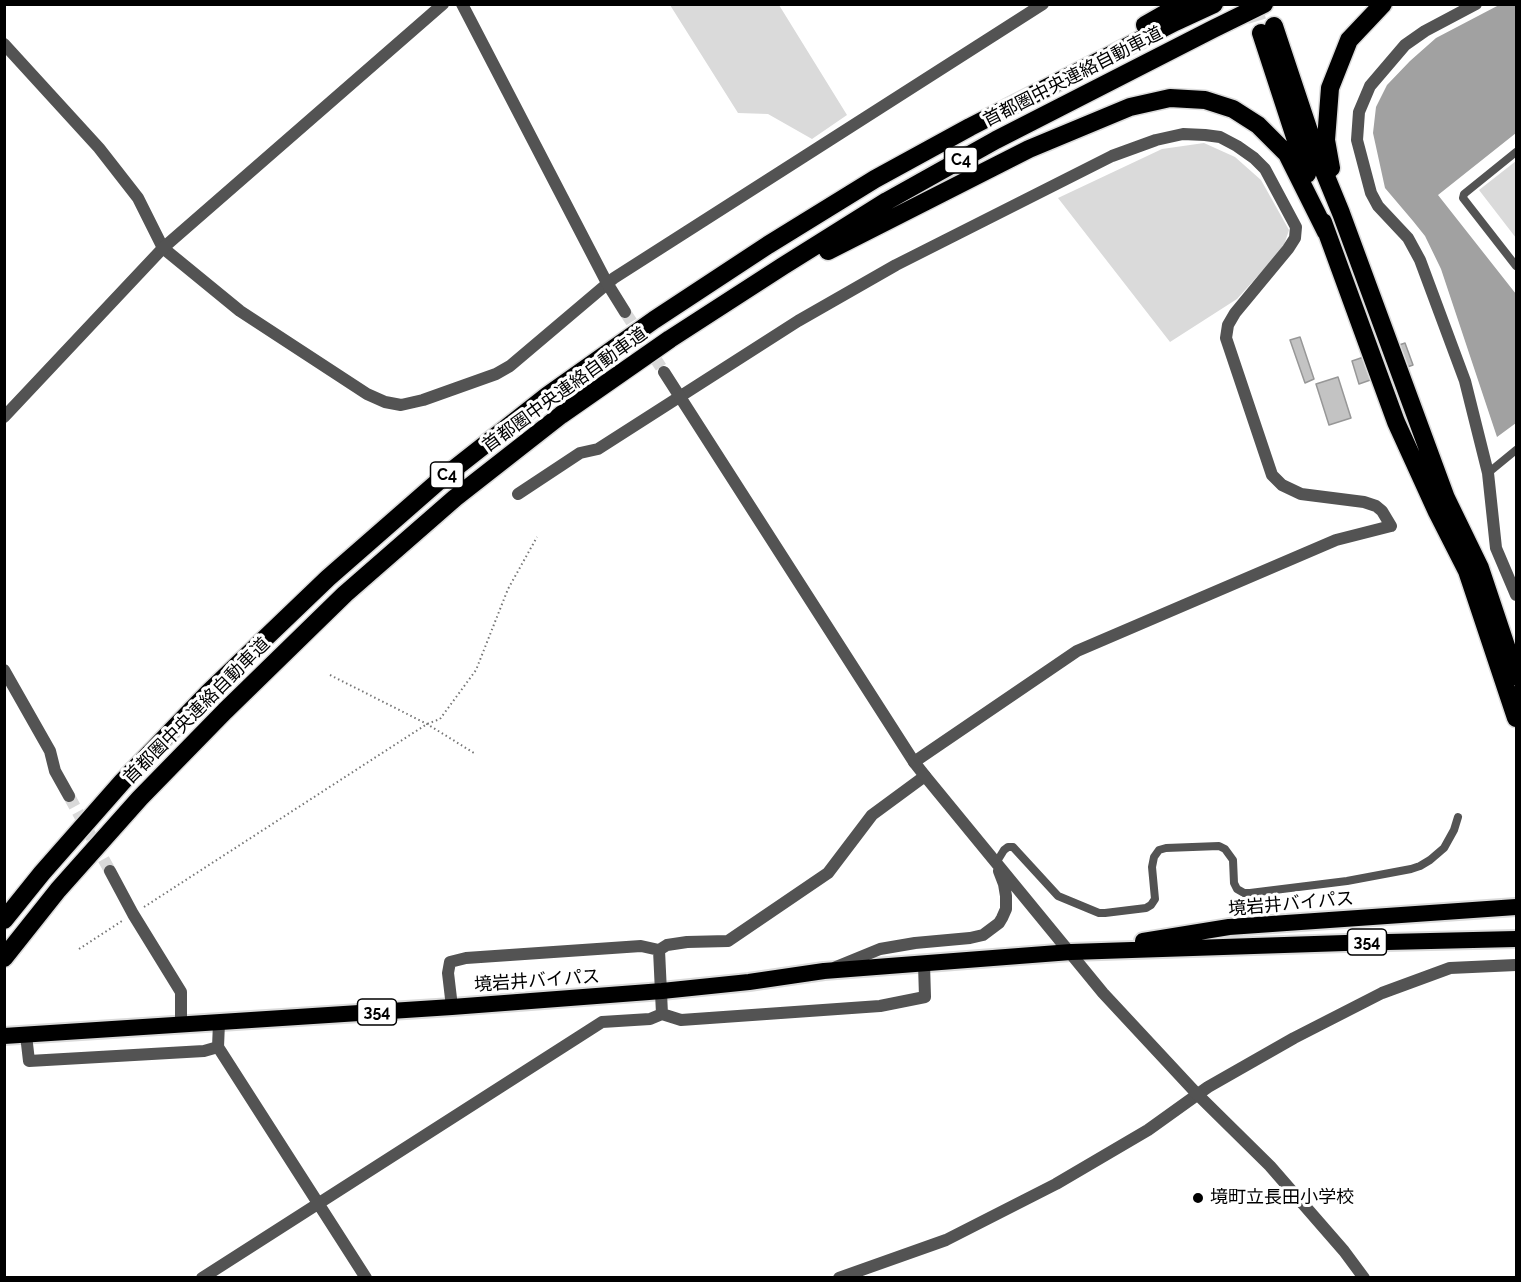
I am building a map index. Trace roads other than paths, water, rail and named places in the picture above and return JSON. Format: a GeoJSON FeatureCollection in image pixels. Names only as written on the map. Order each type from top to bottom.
{"type":"FeatureCollection","features":[{"type":"Feature","properties":{"kind":"highway"},"geometry":{"type":"LineString","coordinates":[[970,127],[1182,4]]}},
{"type":"Feature","properties":{"kind":"highway","name":"首都圏中央連絡自動車道"},"geometry":{"type":"LineString","coordinates":[[4,920],[123,780],[208,693],[328,578],[440,480],[548,395],[654,320],[768,245],[875,179],[970,127],[1214,4]]}},
{"type":"Feature","properties":{"kind":"highway","name":"首都圏中央連絡自動車道"},"geometry":{"type":"LineString","coordinates":[[4,958],[58,890],[140,798],[345,594],[473,484],[561,415],[670,339],[878,207],[987,145],[1264,4]]}},
{"type":"Feature","properties":{"kind":"highway"},"geometry":{"type":"LineString","coordinates":[[1341,213],[1326,140],[1330,88],[1349,40],[1383,4]]}},
{"type":"Feature","properties":{"kind":"highway"},"geometry":{"type":"LineString","coordinates":[[1516,676],[1480,568],[1446,498],[1341,213],[1268,29],[1326,232],[1396,422],[1467,571],[1516,718]]}},
{"type":"Feature","properties":{"kind":"highway"},"geometry":{"type":"LineString","coordinates":[[670,339],[846,242],[1029,149],[1130,107],[1170,98],[1205,100],[1233,109],[1258,125],[1287,154],[1326,232]]}},
{"type":"Feature","properties":{"kind":"highway","name":"境岩井バイパス"},"geometry":{"type":"LineString","coordinates":[[1071,952],[1229,927],[1516,907]]}},
{"type":"Feature","properties":{"kind":"highway","name":"境岩井バイパス"},"geometry":{"type":"LineString","coordinates":[[4,1036],[662,991],[824,971],[1071,952],[1516,939]]}},
{"type":"Feature","properties":{"kind":"street"},"geometry":{"type":"LineString","coordinates":[[4,417],[163,248],[443,4]]}},
{"type":"Feature","properties":{"kind":"street"},"geometry":{"type":"LineString","coordinates":[[462,4],[606,283],[625,312]]}},
{"type":"Feature","properties":{"kind":"street"},"geometry":{"type":"LineString","coordinates":[[4,44],[99,148],[138,198],[163,248],[240,311],[367,394],[385,402],[401,405],[432,397],[496,374],[510,366],[606,283],[1043,4]]}},
{"type":"Feature","properties":{"kind":"street"},"geometry":{"type":"LineString","coordinates":[[1476,4],[1425,31],[1405,45],[1370,86],[1359,112],[1357,140],[1371,193],[1378,206],[1408,238],[1420,260],[1465,381],[1488,473],[1496,548],[1516,595]]}},
{"type":"Feature","properties":{"kind":"street"},"geometry":{"type":"LineString","coordinates":[[518,494],[579,453],[598,449],[798,321],[896,265],[1112,156],[1156,140],[1183,134],[1220,137],[1237,146],[1265,169],[1296,227],[1295,238],[1288,249],[1235,313],[1228,325],[1226,338],[1272,475],[1282,485],[1301,494],[1364,501],[1376,506],[1391,526],[1336,540],[1077,651],[914,762]]}},
{"type":"Feature","properties":{"kind":"street"},"geometry":{"type":"LineString","coordinates":[[664,372],[914,762],[1103,993],[1197,1094],[1270,1166],[1344,1251],[1364,1278]]}},
{"type":"Feature","properties":{"kind":"street"},"geometry":{"type":"LineString","coordinates":[[4,670],[50,751],[56,771],[69,796]]}},
{"type":"Feature","properties":{"kind":"street"},"geometry":{"type":"LineString","coordinates":[[452,1007],[448,973],[450,962],[466,958],[640,946],[659,950],[677,943],[728,941],[828,873],[872,815],[925,776]]}},
{"type":"Feature","properties":{"kind":"street"},"geometry":{"type":"LineString","coordinates":[[824,971],[880,949],[970,938],[993,928],[1006,909],[1004,884],[996,863]]}},
{"type":"Feature","properties":{"kind":"street"},"geometry":{"type":"LineString","coordinates":[[110,871],[133,914],[181,992],[181,1024]]}},
{"type":"Feature","properties":{"kind":"street"},"geometry":{"type":"LineString","coordinates":[[659,950],[663,1014]]}},
{"type":"Feature","properties":{"kind":"street"},"geometry":{"type":"LineString","coordinates":[[202,1278],[602,1022],[650,1019],[663,1014],[681,1020],[880,1006],[925,997],[924,964]]}},
{"type":"Feature","properties":{"kind":"street"},"geometry":{"type":"LineString","coordinates":[[839,1278],[946,1240],[1046,1189],[1148,1130],[1197,1094],[1294,1038],[1382,993],[1450,968],[1516,965]]}},
{"type":"Feature","properties":{"kind":"street"},"geometry":{"type":"LineString","coordinates":[[219,1023],[218,1047],[366,1278]]}},
{"type":"Feature","properties":{"kind":"street"},"geometry":{"type":"LineString","coordinates":[[26,1035],[29,1061],[204,1051],[218,1047]]}},
{"type":"Feature","properties":{"kind":"lane"},"geometry":{"type":"LineString","coordinates":[[1516,152],[1464,194],[1463,198],[1516,266]]}},
{"type":"Feature","properties":{"kind":"lane"},"geometry":{"type":"LineString","coordinates":[[1488,473],[1516,450]]}},
{"type":"Feature","properties":{"kind":"lane"},"geometry":{"type":"LineString","coordinates":[[996,863],[1008,846],[1013,847],[1058,896],[1105,913],[1146,908],[1151,905],[1155,899],[1152,867],[1154,857],[1159,850],[1166,848],[1219,846],[1225,849],[1233,860],[1234,883],[1237,889],[1250,893],[1347,881],[1420,866],[1444,848],[1458,817]]}},
{"type":"Feature","properties":{"kind":"tunnel"},"geometry":{"type":"LineString","coordinates":[[1252,4],[1261,33]]}},
{"type":"Feature","properties":{"kind":"tunnel"},"geometry":{"type":"LineString","coordinates":[[625,312],[664,372]]}},
{"type":"Feature","properties":{"kind":"tunnel"},"geometry":{"type":"LineString","coordinates":[[69,796],[110,871]]}},
{"type":"Feature","properties":{"kind":"place","name":"境町立長田小学校"},"geometry":{"type":"Point","coordinates":[1198,1198]}}]}
